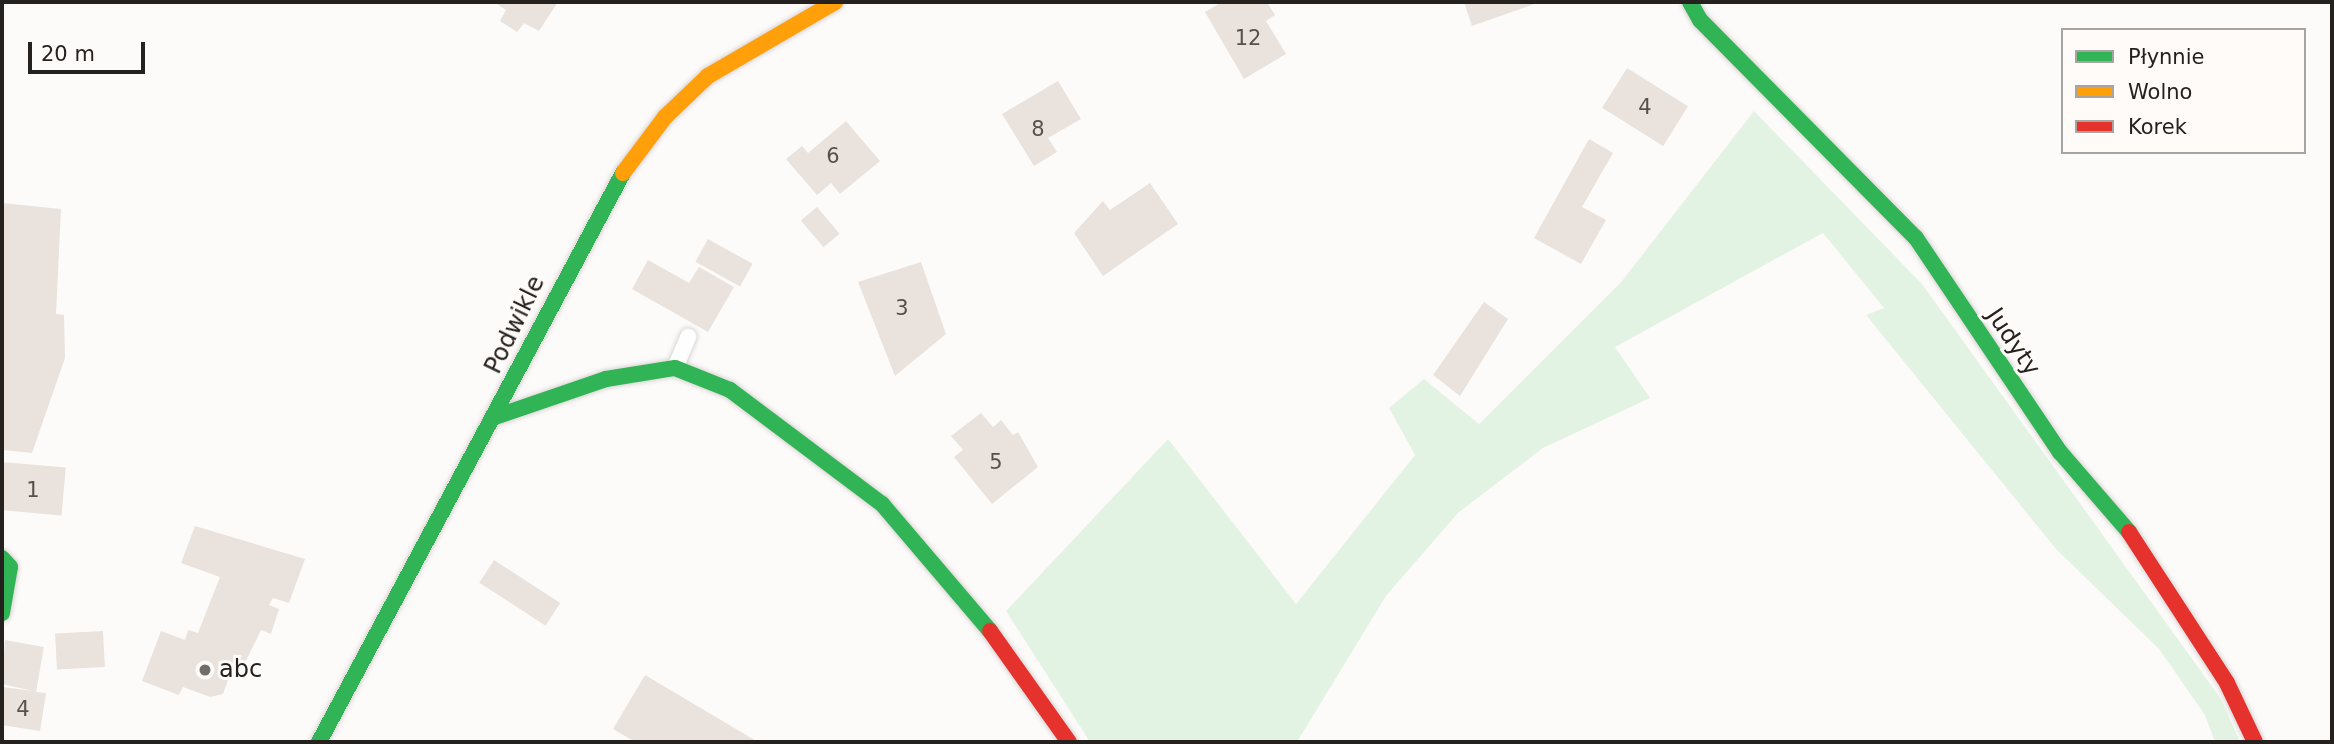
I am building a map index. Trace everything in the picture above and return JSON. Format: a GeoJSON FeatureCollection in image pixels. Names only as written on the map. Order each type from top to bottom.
{"type":"FeatureCollection","features":[{"type":"Feature","properties":{"kind":"street","name":"Podwikle"},"geometry":{"type":"LineString","coordinates":[[319,742],[495,418],[576,255],[665,117],[718,69],[835,2]]}},
{"type":"Feature","properties":{"kind":"street","name":"Judyty"},"geometry":{"type":"LineString","coordinates":[[1690,2],[1700,20],[1916,238],[2060,452],[2147,553],[2227,683],[2255,742]]}},
{"type":"Feature","properties":{"kind":"street"},"geometry":{"type":"LineString","coordinates":[[495,418],[606,379],[675,368],[730,390],[882,504],[966,597],[1069,742]]}},
{"type":"Feature","properties":{"kind":"street"},"geometry":{"type":"LineString","coordinates":[[2,558],[10,567],[2,613]]}},
{"type":"Feature","properties":{"kind":"lane"},"geometry":{"type":"LineString","coordinates":[[675,368],[688,337]]}},
{"type":"Feature","properties":{"kind":"green space"},"geometry":{"type":"Polygon","coordinates":[[[1754,111],[1922,284],[2221,699],[2240,742],[2215,742],[2205,715],[2159,649],[2056,549],[1866,315],[1884,308],[1823,233],[1615,347],[1650,398],[1543,448],[1458,513],[1386,596],[1297,742],[1090,742],[1006,611],[1168,439],[1296,604],[1415,455],[1389,408],[1424,379],[1479,424],[1622,281],[1754,111]]]}},
{"type":"Feature","properties":{"kind":"building"},"geometry":{"type":"Polygon","coordinates":[[[494,2],[558,2],[539,31],[524,23],[517,32],[500,21],[506,10],[494,2]]]}},
{"type":"Feature","properties":{"kind":"building"},"geometry":{"type":"Polygon","coordinates":[[[1222,2],[1267,2],[1275,15],[1266,21],[1286,54],[1244,79],[1205,12],[1222,2]]]}},
{"type":"Feature","properties":{"kind":"building"},"geometry":{"type":"Polygon","coordinates":[[[1464,2],[1540,2],[1472,26],[1464,2]]]}},
{"type":"Feature","properties":{"kind":"building"},"geometry":{"type":"Polygon","coordinates":[[[1627,68],[1688,106],[1663,146],[1602,108],[1627,68]]]}},
{"type":"Feature","properties":{"kind":"building"},"geometry":{"type":"Polygon","coordinates":[[[1058,81],[1081,119],[1048,138],[1057,152],[1034,166],[1002,114],[1058,81]]]}},
{"type":"Feature","properties":{"kind":"building"},"geometry":{"type":"Polygon","coordinates":[[[846,121],[880,161],[840,194],[831,183],[817,195],[786,159],[802,146],[808,153],[846,121]]]}},
{"type":"Feature","properties":{"kind":"building"},"geometry":{"type":"Polygon","coordinates":[[[1589,139],[1613,153],[1582,207],[1606,220],[1581,264],[1534,238],[1589,139]]]}},
{"type":"Feature","properties":{"kind":"building"},"geometry":{"type":"Polygon","coordinates":[[[1150,183],[1178,224],[1103,276],[1074,233],[1103,201],[1110,210],[1150,183]]]}},
{"type":"Feature","properties":{"kind":"building"},"geometry":{"type":"Polygon","coordinates":[[[2,203],[61,209],[56,314],[64,315],[65,358],[32,453],[2,450],[2,203]]]}},
{"type":"Feature","properties":{"kind":"building"},"geometry":{"type":"Polygon","coordinates":[[[817,207],[839,234],[823,247],[801,220],[817,207]]]}},
{"type":"Feature","properties":{"kind":"building"},"geometry":{"type":"Polygon","coordinates":[[[708,239],[753,264],[740,286],[695,262],[708,239]]]}},
{"type":"Feature","properties":{"kind":"building"},"geometry":{"type":"Polygon","coordinates":[[[648,260],[689,283],[699,267],[734,287],[708,332],[632,289],[648,260]]]}},
{"type":"Feature","properties":{"kind":"building"},"geometry":{"type":"Polygon","coordinates":[[[921,262],[946,334],[895,376],[858,282],[921,262]]]}},
{"type":"Feature","properties":{"kind":"building"},"geometry":{"type":"Polygon","coordinates":[[[1484,302],[1508,319],[1460,396],[1433,375],[1484,302]]]}},
{"type":"Feature","properties":{"kind":"building"},"geometry":{"type":"Polygon","coordinates":[[[981,413],[993,427],[1001,420],[1013,435],[1018,432],[1038,467],[992,504],[954,457],[963,450],[951,436],[981,413]]]}},
{"type":"Feature","properties":{"kind":"building"},"geometry":{"type":"Polygon","coordinates":[[[2,462],[66,468],[62,515],[2,510],[2,462]]]}},
{"type":"Feature","properties":{"kind":"building"},"geometry":{"type":"Polygon","coordinates":[[[195,526],[305,559],[289,603],[273,598],[269,605],[279,609],[271,634],[261,630],[243,667],[234,663],[223,694],[210,697],[183,687],[179,695],[142,681],[161,631],[185,640],[188,630],[198,633],[220,577],[181,563],[195,526]]]}},
{"type":"Feature","properties":{"kind":"building"},"geometry":{"type":"Polygon","coordinates":[[[494,560],[560,603],[546,626],[479,583],[494,560]]]}},
{"type":"Feature","properties":{"kind":"building"},"geometry":{"type":"Polygon","coordinates":[[[103,631],[105,667],[57,669],[55,634],[103,631]]]}},
{"type":"Feature","properties":{"kind":"building"},"geometry":{"type":"Polygon","coordinates":[[[5,640],[44,647],[36,692],[46,693],[40,731],[2,725],[3,687],[33,691],[2,684],[5,640]]]}},
{"type":"Feature","properties":{"kind":"building"},"geometry":{"type":"Polygon","coordinates":[[[645,675],[758,742],[635,742],[613,729],[645,675]]]}},
{"type":"Feature","properties":{"kind":"traffic: fast"},"geometry":{"type":"LineString","coordinates":[[1690,2],[1700,20],[1916,238],[2060,452],[2129,532]]}},
{"type":"Feature","properties":{"kind":"traffic: fast"},"geometry":{"type":"LineString","coordinates":[[319,742],[623,173]]}},
{"type":"Feature","properties":{"kind":"traffic: fast"},"geometry":{"type":"LineString","coordinates":[[495,417],[606,379],[675,368],[730,390],[882,504],[990,631]]}},
{"type":"Feature","properties":{"kind":"traffic: fast"},"geometry":{"type":"LineString","coordinates":[[2,558],[10,567],[2,613]]}},
{"type":"Feature","properties":{"kind":"traffic: slow"},"geometry":{"type":"LineString","coordinates":[[623,173],[665,117],[708,76],[835,2]]}},
{"type":"Feature","properties":{"kind":"traffic: jam"},"geometry":{"type":"LineString","coordinates":[[2129,532],[2227,683],[2255,742]]}},
{"type":"Feature","properties":{"kind":"traffic: jam"},"geometry":{"type":"LineString","coordinates":[[990,631],[1069,742]]}},
{"type":"Feature","properties":{"kind":"place","name":"abc"},"geometry":{"type":"Point","coordinates":[205,670]}}]}
